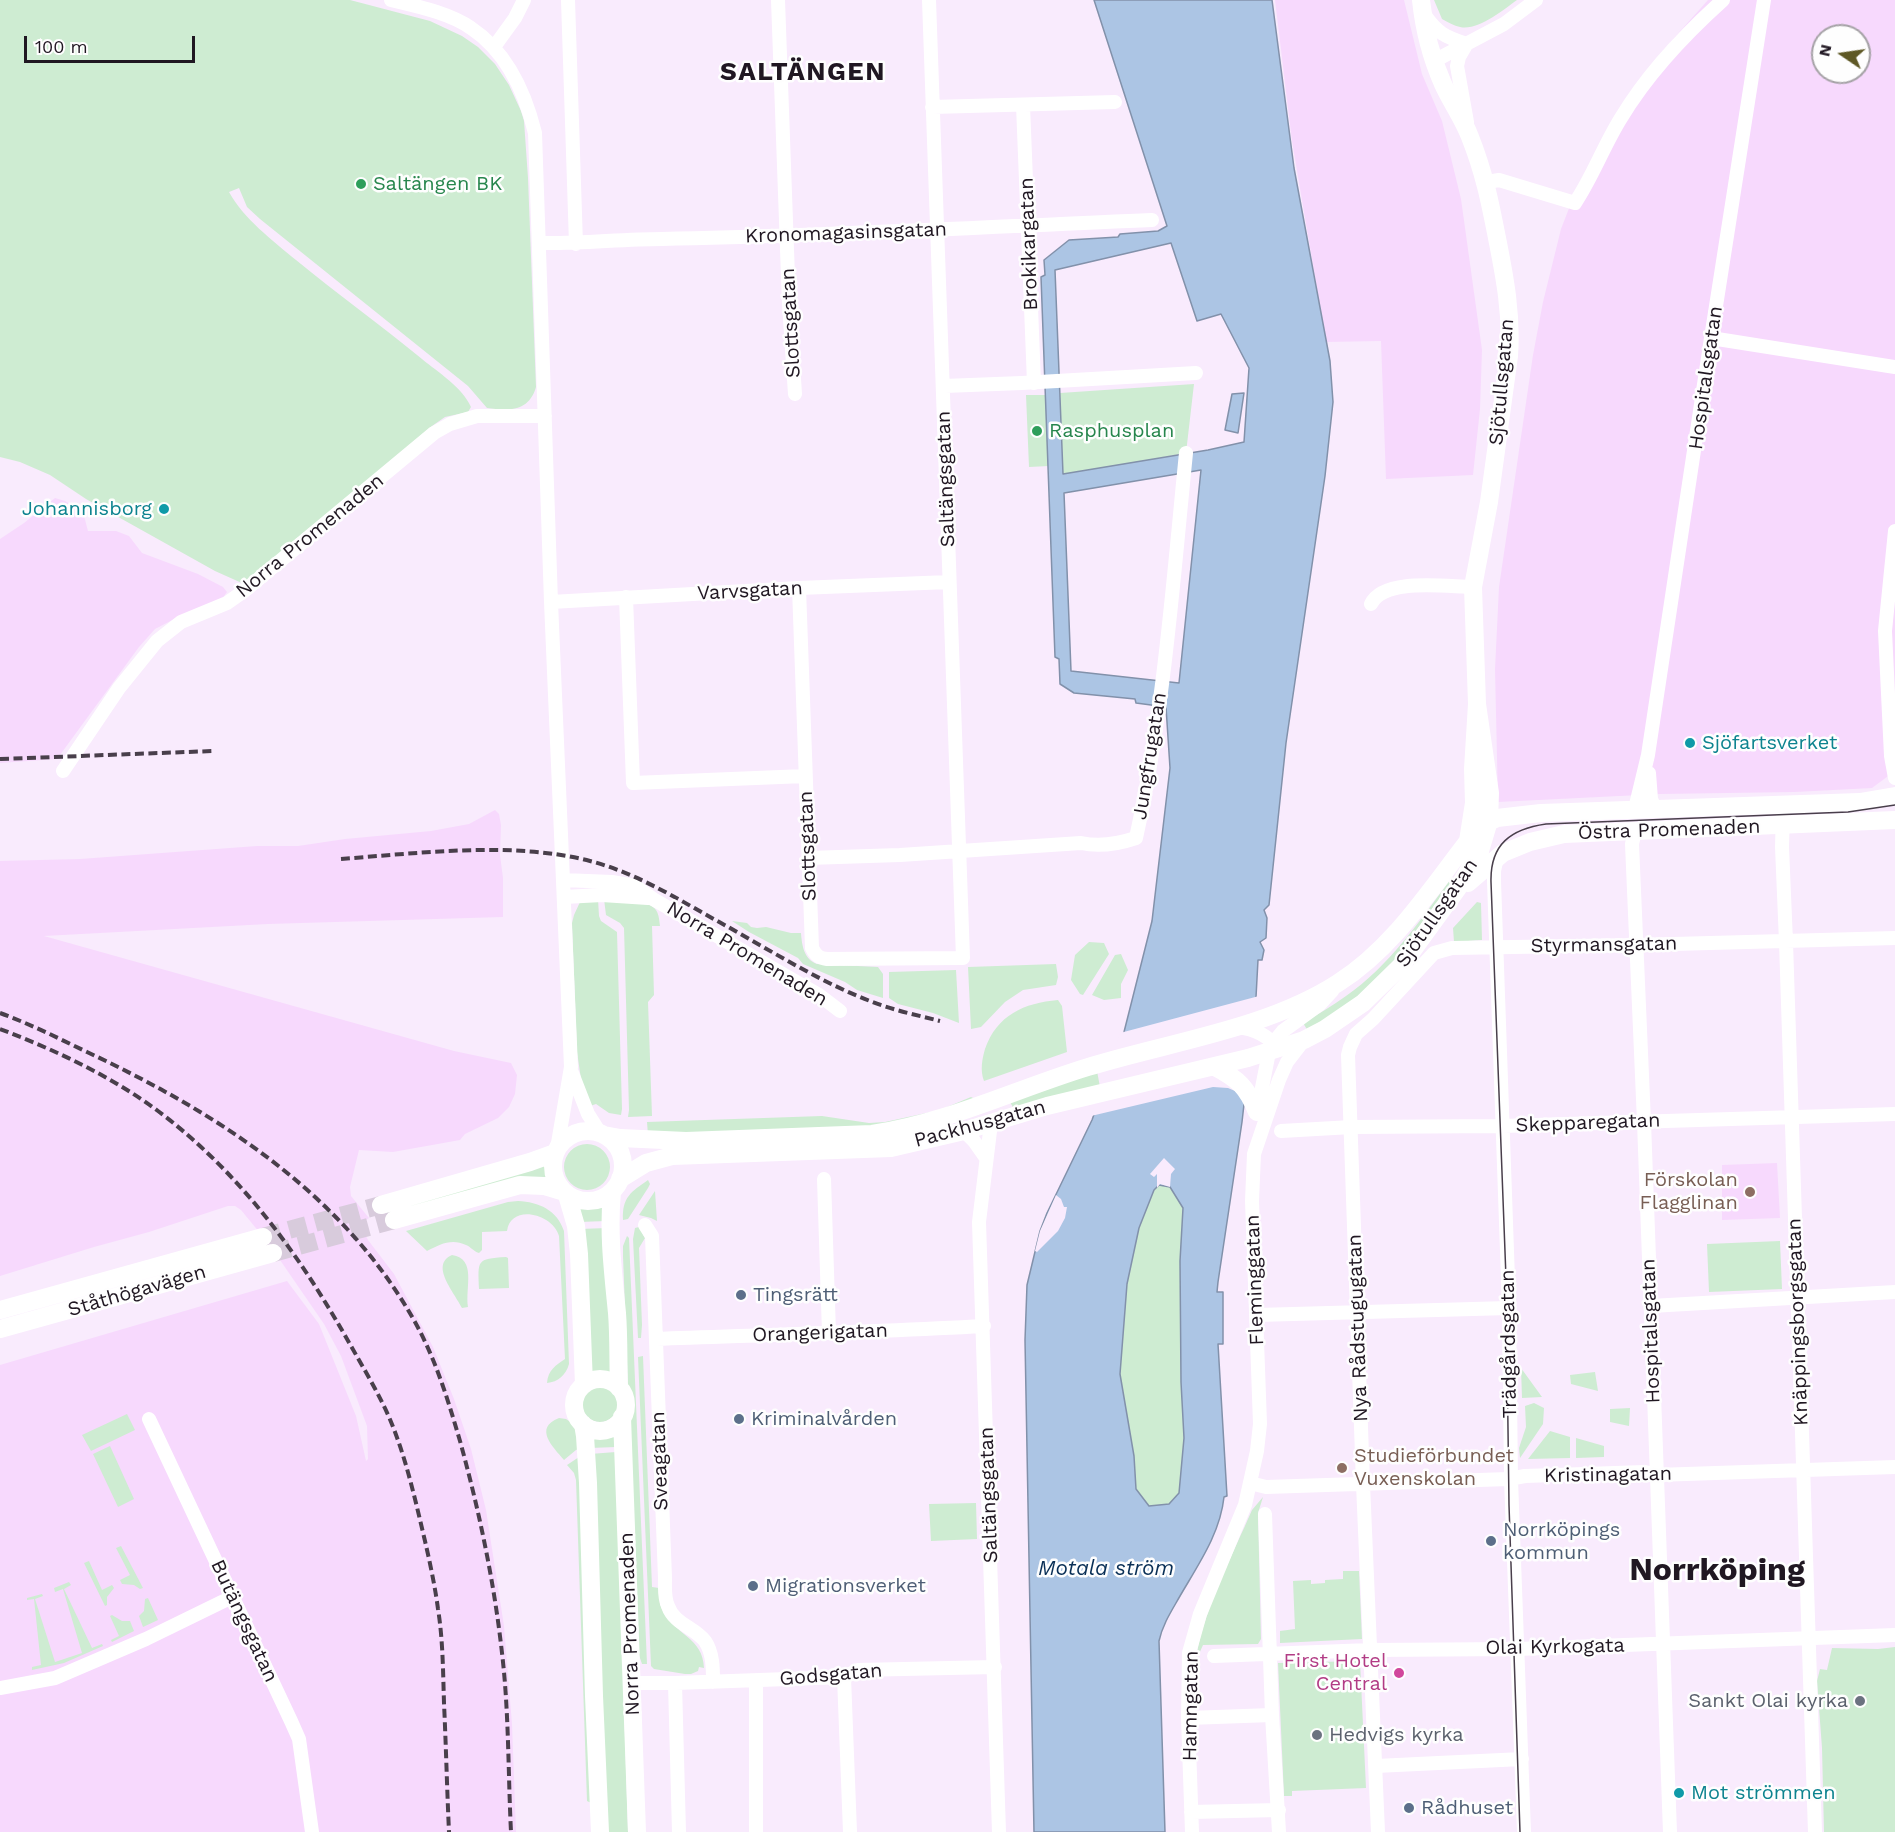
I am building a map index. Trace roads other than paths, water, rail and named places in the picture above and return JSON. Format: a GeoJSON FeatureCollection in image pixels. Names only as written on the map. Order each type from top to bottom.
{"type":"FeatureCollection","features":[{"type":"Feature","properties":{"kind":"main road","name":"Sjötullsgatan"},"geometry":{"type":"LineString","coordinates":[[1235,1026],[1256,1026],[1339,982],[1370,957],[1415,912],[1468,841],[1474,803],[1473,769],[1477,704],[1473,587],[1489,502],[1510,337],[1509,304],[1487,182],[1470,135],[1443,85],[1434,61],[1426,35],[1421,5]]}},
{"type":"Feature","properties":{"kind":"main road","name":"Sjötullsgatan"},"geometry":{"type":"LineString","coordinates":[[1268,1050],[1304,1040],[1325,1029],[1363,1003],[1391,978],[1458,888],[1480,851],[1489,821],[1490,793],[1477,704]]}},
{"type":"Feature","properties":{"kind":"main road","name":"Östra Promenaden"},"geometry":{"type":"LineString","coordinates":[[1458,888],[1482,872],[1497,857],[1518,846],[1549,837],[1635,831],[1779,814],[1810,803],[1866,801],[1895,796]]}},
{"type":"Feature","properties":{"kind":"main road","name":"Östra Promenaden"},"geometry":{"type":"LineString","coordinates":[[1489,821],[1541,813],[1655,808],[1895,820]]}},
{"type":"Feature","properties":{"kind":"main road"},"geometry":{"type":"LineString","coordinates":[[1468,841],[1489,821]]}},
{"type":"Feature","properties":{"kind":"main road","name":"Packhusgatan"},"geometry":{"type":"LineString","coordinates":[[619,1185],[686,1148],[896,1131],[939,1119],[1111,1060],[1235,1026]]}},
{"type":"Feature","properties":{"kind":"main road","name":"Packhusgatan"},"geometry":{"type":"LineString","coordinates":[[606,1138],[643,1149],[891,1148],[964,1131],[1099,1093],[1215,1067],[1268,1050]]}},
{"type":"Feature","properties":{"kind":"main road"},"geometry":{"type":"LineString","coordinates":[[1215,1067],[1234,1078],[1248,1092],[1257,1112]]}},
{"type":"Feature","properties":{"kind":"main road"},"geometry":{"type":"LineString","coordinates":[[381,1205],[530,1162],[560,1147],[583,1131],[606,1138],[622,1157],[622,1172],[610,1224],[610,1254],[617,1315],[619,1388],[625,1402],[618,1423],[604,1430],[597,1430],[583,1424],[576,1413],[574,1403],[576,1394],[584,1385],[595,1379],[602,1379],[614,1383],[619,1388]]}},
{"type":"Feature","properties":{"kind":"main road"},"geometry":{"type":"LineString","coordinates":[[560,1147],[553,1160],[553,1174],[555,1181],[566,1194],[576,1226],[584,1385]]}},
{"type":"Feature","properties":{"kind":"main road"},"geometry":{"type":"LineString","coordinates":[[394,1220],[520,1185],[544,1186],[578,1200],[590,1202],[602,1199],[619,1185]]}},
{"type":"Feature","properties":{"kind":"main road","name":"Ståthögavägen"},"geometry":{"type":"LineString","coordinates":[[0,1310],[263,1237]]}},
{"type":"Feature","properties":{"kind":"main road","name":"Ståthögavägen"},"geometry":{"type":"LineString","coordinates":[[0,1329],[273,1253]]}},
{"type":"Feature","properties":{"kind":"main road","name":"Norra Promenaden"},"geometry":{"type":"LineString","coordinates":[[622,1416],[637,1832]]}},
{"type":"Feature","properties":{"kind":"main road","name":"Norra Promenaden"},"geometry":{"type":"LineString","coordinates":[[583,1424],[588,1483],[600,1832]]}},
{"type":"Feature","properties":{"kind":"street"},"geometry":{"type":"LineString","coordinates":[[392,0],[451,18],[470,27],[494,47],[518,85],[535,134],[551,602],[571,1067],[568,1087],[572,1107],[572,1119],[560,1147]]}},
{"type":"Feature","properties":{"kind":"street"},"geometry":{"type":"LineString","coordinates":[[494,47],[515,18],[524,0]]}},
{"type":"Feature","properties":{"kind":"street"},"geometry":{"type":"LineString","coordinates":[[568,0],[576,244]]}},
{"type":"Feature","properties":{"kind":"street","name":"Slottsgatan"},"geometry":{"type":"LineString","coordinates":[[778,0],[795,394]]}},
{"type":"Feature","properties":{"kind":"street","name":"Saltängsgatan"},"geometry":{"type":"LineString","coordinates":[[929,0],[963,958]]}},
{"type":"Feature","properties":{"kind":"street"},"geometry":{"type":"LineString","coordinates":[[1434,61],[1504,24],[1536,0]]}},
{"type":"Feature","properties":{"kind":"street"},"geometry":{"type":"LineString","coordinates":[[1487,182],[1499,180],[1575,203],[1623,116],[1648,79],[1685,35],[1723,0]]}},
{"type":"Feature","properties":{"kind":"street","name":"Hospitalsgatan"},"geometry":{"type":"LineString","coordinates":[[1635,809],[1648,756],[1764,0]]}},
{"type":"Feature","properties":{"kind":"street"},"geometry":{"type":"LineString","coordinates":[[1421,5],[1437,31],[1467,44]]}},
{"type":"Feature","properties":{"kind":"street"},"geometry":{"type":"LineString","coordinates":[[1467,44],[1459,57],[1457,73],[1470,135]]}},
{"type":"Feature","properties":{"kind":"street"},"geometry":{"type":"LineString","coordinates":[[932,107],[1115,102]]}},
{"type":"Feature","properties":{"kind":"street","name":"Brokikargatan"},"geometry":{"type":"LineString","coordinates":[[1023,105],[1038,382]]}},
{"type":"Feature","properties":{"kind":"street","name":"Kronomagasinsgatan"},"geometry":{"type":"LineString","coordinates":[[539,243],[576,244],[613,240],[787,237],[1152,220]]}},
{"type":"Feature","properties":{"kind":"street"},"geometry":{"type":"LineString","coordinates":[[1711,338],[1895,367]]}},
{"type":"Feature","properties":{"kind":"street"},"geometry":{"type":"LineString","coordinates":[[944,386],[1196,373]]}},
{"type":"Feature","properties":{"kind":"street","name":"Norra Promenaden"},"geometry":{"type":"LineString","coordinates":[[63,771],[113,696],[157,641],[181,622],[227,603],[244,591],[434,433],[450,424],[477,416],[545,416]]}},
{"type":"Feature","properties":{"kind":"street","name":"Jungfrugatan"},"geometry":{"type":"LineString","coordinates":[[808,858],[1081,843],[1094,845],[1124,842],[1136,838],[1147,787],[1159,706],[1175,581],[1186,453]]}},
{"type":"Feature","properties":{"kind":"street"},"geometry":{"type":"LineString","coordinates":[[1895,531],[1885,631],[1891,756],[1895,778]]}},
{"type":"Feature","properties":{"kind":"street","name":"Varvsgatan"},"geometry":{"type":"LineString","coordinates":[[551,602],[949,582]]}},
{"type":"Feature","properties":{"kind":"street"},"geometry":{"type":"LineString","coordinates":[[1371,604],[1373,599],[1388,589],[1399,587],[1473,587]]}},
{"type":"Feature","properties":{"kind":"street","name":"Slottsgatan"},"geometry":{"type":"LineString","coordinates":[[799,588],[808,858],[812,948],[815,955],[820,958],[963,958]]}},
{"type":"Feature","properties":{"kind":"street"},"geometry":{"type":"LineString","coordinates":[[626,597],[633,783],[805,776]]}},
{"type":"Feature","properties":{"kind":"street","name":"Hospitalsgatan"},"geometry":{"type":"LineString","coordinates":[[1648,756],[1651,799],[1655,808]]}},
{"type":"Feature","properties":{"kind":"street","name":"Knäppingsborgsgatan"},"geometry":{"type":"LineString","coordinates":[[1779,814],[1786,942],[1815,1832]]}},
{"type":"Feature","properties":{"kind":"street","name":"Hospitalsgatan"},"geometry":{"type":"LineString","coordinates":[[1635,831],[1632,844],[1670,1832]]}},
{"type":"Feature","properties":{"kind":"street","name":"Trädgårdsgatan"},"geometry":{"type":"LineString","coordinates":[[1497,857],[1494,870],[1496,947],[1509,1308],[1511,1479],[1524,1832]]}},
{"type":"Feature","properties":{"kind":"street","name":"Norra Promenaden"},"geometry":{"type":"LineString","coordinates":[[563,880],[612,882],[635,886],[653,899],[819,995],[840,1011]]}},
{"type":"Feature","properties":{"kind":"street","name":"Norra Promenaden"},"geometry":{"type":"LineString","coordinates":[[564,897],[602,895],[653,899]]}},
{"type":"Feature","properties":{"kind":"street","name":"Styrmansgatan"},"geometry":{"type":"LineString","coordinates":[[1352,1040],[1434,953],[1452,948],[1895,938]]}},
{"type":"Feature","properties":{"kind":"street","name":"Sjötullsgatan"},"geometry":{"type":"LineString","coordinates":[[1268,1050],[1282,1031],[1320,1004],[1339,982]]}},
{"type":"Feature","properties":{"kind":"street"},"geometry":{"type":"LineString","coordinates":[[1254,1154],[1257,1112],[1268,1050],[1256,1026]]}},
{"type":"Feature","properties":{"kind":"street","name":"Fleminggatan"},"geometry":{"type":"LineString","coordinates":[[1250,1484],[1260,1424],[1252,1201],[1254,1154],[1279,1080],[1287,1062],[1304,1040]]}},
{"type":"Feature","properties":{"kind":"street","name":"Nya Rådstugugatan"},"geometry":{"type":"LineString","coordinates":[[1352,1040],[1348,1055],[1378,1832]]}},
{"type":"Feature","properties":{"kind":"street","name":"Fleminggatan"},"geometry":{"type":"LineString","coordinates":[[1268,1050],[1281,1064],[1279,1080]]}},
{"type":"Feature","properties":{"kind":"street"},"geometry":{"type":"LineString","coordinates":[[571,1067],[581,1098],[606,1138]]}},
{"type":"Feature","properties":{"kind":"street","name":"Skepparegatan"},"geometry":{"type":"LineString","coordinates":[[1281,1131],[1352,1127],[1502,1126],[1895,1114]]}},
{"type":"Feature","properties":{"kind":"street","name":"Saltängsgatan"},"geometry":{"type":"LineString","coordinates":[[992,1123],[979,1222],[999,1827]]}},
{"type":"Feature","properties":{"kind":"street"},"geometry":{"type":"LineString","coordinates":[[964,1131],[986,1158]]}},
{"type":"Feature","properties":{"kind":"street"},"geometry":{"type":"LineString","coordinates":[[824,1179],[829,1333]]}},
{"type":"Feature","properties":{"kind":"street","name":"Sveagatan"},"geometry":{"type":"LineString","coordinates":[[645,1225],[652,1236],[667,1606],[675,1619],[704,1640],[713,1662],[713,1682]]}},
{"type":"Feature","properties":{"kind":"street"},"geometry":{"type":"LineString","coordinates":[[1650,1306],[1895,1292]]}},
{"type":"Feature","properties":{"kind":"street"},"geometry":{"type":"LineString","coordinates":[[1257,1315],[1509,1308]]}},
{"type":"Feature","properties":{"kind":"street","name":"Orangerigatan"},"geometry":{"type":"LineString","coordinates":[[656,1339],[984,1326]]}},
{"type":"Feature","properties":{"kind":"street","name":"Butängsgatan"},"geometry":{"type":"LineString","coordinates":[[149,1419],[291,1721],[298,1739],[312,1832]]}},
{"type":"Feature","properties":{"kind":"street","name":"Kristinagatan"},"geometry":{"type":"LineString","coordinates":[[1250,1484],[1266,1487],[1645,1472],[1656,1474],[1895,1467]]}},
{"type":"Feature","properties":{"kind":"street","name":"Hamngatan"},"geometry":{"type":"LineString","coordinates":[[1192,1832],[1188,1718],[1189,1660],[1192,1642],[1200,1614],[1240,1519],[1250,1484]]}},
{"type":"Feature","properties":{"kind":"street"},"geometry":{"type":"LineString","coordinates":[[1265,1514],[1272,1715],[1279,1832]]}},
{"type":"Feature","properties":{"kind":"street"},"geometry":{"type":"LineString","coordinates":[[0,1688],[55,1678],[143,1641],[232,1597]]}},
{"type":"Feature","properties":{"kind":"street","name":"Olai Kyrkogata"},"geometry":{"type":"LineString","coordinates":[[1214,1656],[1370,1650],[1662,1645],[1895,1635]]}},
{"type":"Feature","properties":{"kind":"street","name":"Godsgatan"},"geometry":{"type":"LineString","coordinates":[[632,1683],[756,1681],[844,1677],[858,1670],[995,1667]]}},
{"type":"Feature","properties":{"kind":"street"},"geometry":{"type":"LineString","coordinates":[[844,1677],[850,1832]]}},
{"type":"Feature","properties":{"kind":"street"},"geometry":{"type":"LineString","coordinates":[[756,1681],[756,1832]]}},
{"type":"Feature","properties":{"kind":"street"},"geometry":{"type":"LineString","coordinates":[[675,1683],[679,1832]]}},
{"type":"Feature","properties":{"kind":"street"},"geometry":{"type":"LineString","coordinates":[[1188,1718],[1272,1715]]}},
{"type":"Feature","properties":{"kind":"street"},"geometry":{"type":"LineString","coordinates":[[1376,1766],[1522,1759]]}},
{"type":"Feature","properties":{"kind":"street"},"geometry":{"type":"LineString","coordinates":[[1191,1812],[1279,1810]]}},
{"type":"Feature","properties":{"kind":"water","name":"Motala ström"},"geometry":{"type":"Polygon","coordinates":[[[1094,0],[1272,0],[1294,168],[1330,361],[1333,402],[1325,476],[1286,743],[1269,905],[1264,910],[1267,918],[1266,938],[1260,942],[1264,950],[1262,960],[1258,960],[1242,1122],[1217,1292],[1223,1292],[1223,1344],[1218,1344],[1227,1496],[1224,1497],[1222,1511],[1212,1539],[1168,1617],[1159,1641],[1165,1832],[1034,1832],[1025,1340],[1027,1285],[1040,1231],[1092,1120],[1124,1032],[1152,921],[1170,768],[1166,707],[1136,703],[1135,699],[1074,693],[1060,684],[1059,659],[1055,657],[1041,277],[1045,275],[1044,260],[1069,240],[1118,237],[1120,234],[1158,231],[1167,226],[1094,0]],[[1171,243],[1055,270],[1063,474],[1244,442],[1249,368],[1221,314],[1197,321],[1171,243]],[[1201,470],[1064,493],[1071,671],[1179,683],[1201,470]],[[1159,1185],[1154,1190],[1139,1228],[1127,1284],[1120,1374],[1134,1456],[1136,1489],[1149,1506],[1169,1504],[1179,1493],[1184,1438],[1180,1261],[1183,1208],[1170,1187],[1159,1185]]]}},
{"type":"Feature","properties":{"kind":"water"},"geometry":{"type":"Polygon","coordinates":[[[1244,393],[1238,433],[1225,430],[1232,394],[1244,393]]]}},
{"type":"Feature","properties":{"kind":"tunnel"},"geometry":{"type":"LineString","coordinates":[[263,1237],[381,1205]]}},
{"type":"Feature","properties":{"kind":"tunnel"},"geometry":{"type":"LineString","coordinates":[[273,1253],[394,1220]]}},
{"type":"Feature","properties":{"kind":"tram line"},"geometry":{"type":"LineString","coordinates":[[1520,1832],[1509,1505],[1506,1278],[1491,882],[1494,858],[1499,848],[1513,835],[1522,830],[1546,824],[1848,812],[1895,805]]}},
{"type":"Feature","properties":{"kind":"railway"},"geometry":{"type":"LineString","coordinates":[[0,759],[213,751]]}},
{"type":"Feature","properties":{"kind":"railway"},"geometry":{"type":"LineString","coordinates":[[341,859],[498,850],[530,851],[590,861],[657,888],[794,965],[851,993],[887,1007],[940,1021]]}},
{"type":"Feature","properties":{"kind":"railway"},"geometry":{"type":"LineString","coordinates":[[0,1013],[44,1031],[183,1102],[229,1130],[273,1162],[314,1196],[352,1234],[386,1276],[415,1322],[446,1395],[473,1493],[490,1572],[504,1675],[511,1832]]}},
{"type":"Feature","properties":{"kind":"railway"},"geometry":{"type":"LineString","coordinates":[[0,1029],[62,1055],[121,1086],[158,1111],[215,1160],[287,1244],[328,1306],[369,1377],[389,1417],[405,1463],[425,1541],[435,1592],[442,1644],[449,1832]]}},
{"type":"Feature","properties":{"kind":"place","name":"Saltängen BK"},"geometry":{"type":"Point","coordinates":[361,184]}},
{"type":"Feature","properties":{"kind":"place","name":"Rasphusplan"},"geometry":{"type":"Point","coordinates":[1037,431]}},
{"type":"Feature","properties":{"kind":"place","name":"Johannisborg"},"geometry":{"type":"Point","coordinates":[164,509]}},
{"type":"Feature","properties":{"kind":"place","name":"Sjöfartsverket"},"geometry":{"type":"Point","coordinates":[1690,743]}},
{"type":"Feature","properties":{"kind":"place","name":"Förskolan Flagglinan"},"geometry":{"type":"Point","coordinates":[1750,1192]}},
{"type":"Feature","properties":{"kind":"place","name":"Tingsrätt"},"geometry":{"type":"Point","coordinates":[741,1295]}},
{"type":"Feature","properties":{"kind":"place","name":"Kriminalvården"},"geometry":{"type":"Point","coordinates":[739,1419]}},
{"type":"Feature","properties":{"kind":"place","name":"Studieförbundet Vuxenskolan"},"geometry":{"type":"Point","coordinates":[1342,1468]}},
{"type":"Feature","properties":{"kind":"place","name":"Norrköpings kommun"},"geometry":{"type":"Point","coordinates":[1491,1541]}},
{"type":"Feature","properties":{"kind":"place","name":"Migrationsverket"},"geometry":{"type":"Point","coordinates":[753,1586]}},
{"type":"Feature","properties":{"kind":"place","name":"First Hotel Central"},"geometry":{"type":"Point","coordinates":[1399,1673]}},
{"type":"Feature","properties":{"kind":"place","name":"Sankt Olai kyrka"},"geometry":{"type":"Point","coordinates":[1860,1701]}},
{"type":"Feature","properties":{"kind":"place","name":"Hedvigs kyrka"},"geometry":{"type":"Point","coordinates":[1317,1735]}},
{"type":"Feature","properties":{"kind":"place","name":"Mot strömmen"},"geometry":{"type":"Point","coordinates":[1679,1793]}},
{"type":"Feature","properties":{"kind":"place","name":"Rådhuset"},"geometry":{"type":"Point","coordinates":[1409,1808]}},
{"type":"Feature","properties":{"kind":"district","name":"SALTÄNGEN"},"geometry":{"type":"Point","coordinates":[803,72]}},
{"type":"Feature","properties":{"kind":"district","name":"Norrköping"},"geometry":{"type":"Point","coordinates":[1717,1571]}}]}
